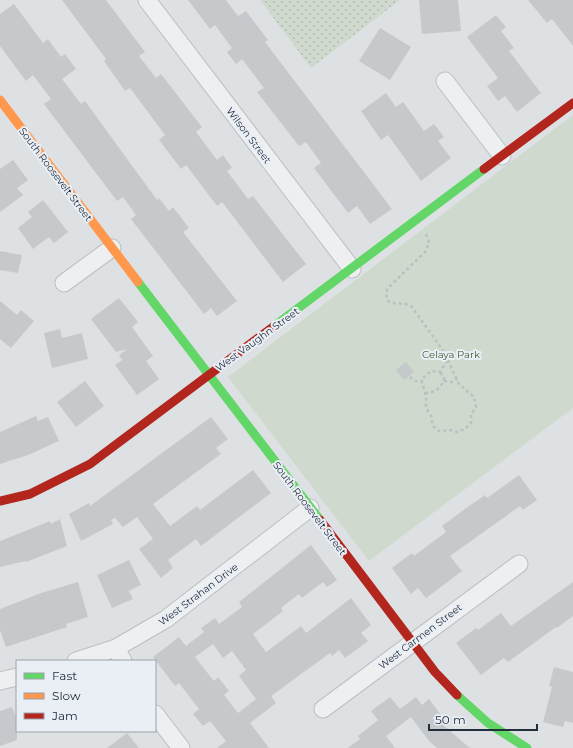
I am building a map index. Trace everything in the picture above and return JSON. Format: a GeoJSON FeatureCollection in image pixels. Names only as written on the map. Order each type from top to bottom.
{"type":"FeatureCollection","features":[{"type":"Feature","properties":{"kind":"street","name":"Wilson Street"},"geometry":{"type":"LineString","coordinates":[[147,0],[352,269]]}},
{"type":"Feature","properties":{"kind":"street"},"geometry":{"type":"LineString","coordinates":[[445,81],[502,156]]}},
{"type":"Feature","properties":{"kind":"street","name":"South Roosevelt Street"},"geometry":{"type":"LineString","coordinates":[[0,100],[5,117],[112,248],[435,672],[465,705],[483,721],[527,748]]}},
{"type":"Feature","properties":{"kind":"street","name":"West Vaughn Street"},"geometry":{"type":"LineString","coordinates":[[0,501],[30,494],[90,464],[573,103]]}},
{"type":"Feature","properties":{"kind":"street"},"geometry":{"type":"LineString","coordinates":[[64,284],[112,248]]}},
{"type":"Feature","properties":{"kind":"street","name":"West Strahan Drive"},"geometry":{"type":"LineString","coordinates":[[83,660],[120,655],[310,508]]}},
{"type":"Feature","properties":{"kind":"street","name":"West Carmen Street"},"geometry":{"type":"LineString","coordinates":[[322,709],[518,564]]}},
{"type":"Feature","properties":{"kind":"street"},"geometry":{"type":"LineString","coordinates":[[0,681],[16,677]]}},
{"type":"Feature","properties":{"kind":"street"},"geometry":{"type":"LineString","coordinates":[[156,715],[181,748]]}},
{"type":"Feature","properties":{"kind":"path"},"geometry":{"type":"LineString","coordinates":[[416,221],[427,236],[428,246],[425,252],[388,288],[386,292],[387,300],[392,303],[404,303],[412,307],[444,352],[462,388],[474,397],[476,407],[471,415],[471,423],[461,432],[436,429],[432,422],[432,416],[426,408],[425,393],[422,381]]}},
{"type":"Feature","properties":{"kind":"path"},"geometry":{"type":"LineString","coordinates":[[440,372],[448,360]]}},
{"type":"Feature","properties":{"kind":"path"},"geometry":{"type":"LineString","coordinates":[[410,377],[415,381],[422,381],[431,371],[440,372],[444,378],[444,381]]}},
{"type":"Feature","properties":{"kind":"path"},"geometry":{"type":"LineString","coordinates":[[444,381],[452,382],[457,379]]}},
{"type":"Feature","properties":{"kind":"path"},"geometry":{"type":"LineString","coordinates":[[425,393],[438,388],[444,381]]}},
{"type":"Feature","properties":{"kind":"green space"},"geometry":{"type":"Polygon","coordinates":[[[260,0],[400,0],[311,68],[260,0]]]}},
{"type":"Feature","properties":{"kind":"green space","name":"Celaya Park"},"geometry":{"type":"Polygon","coordinates":[[[573,115],[573,408],[369,561],[228,377],[573,115]]]}},
{"type":"Feature","properties":{"kind":"building"},"geometry":{"type":"Polygon","coordinates":[[[62,0],[106,0],[145,52],[139,56],[156,78],[161,74],[202,127],[196,132],[217,160],[223,155],[232,168],[227,171],[248,199],[253,196],[306,264],[283,282],[222,202],[217,206],[186,165],[181,169],[159,140],[165,135],[130,88],[125,91],[104,61],[106,59],[62,0]]]}},
{"type":"Feature","properties":{"kind":"building"},"geometry":{"type":"Polygon","coordinates":[[[188,0],[226,0],[238,16],[246,11],[268,40],[265,42],[392,209],[370,224],[357,206],[348,213],[314,168],[321,163],[306,142],[299,146],[257,92],[264,88],[242,59],[236,64],[227,52],[232,48],[215,25],[210,29],[188,0]]]}},
{"type":"Feature","properties":{"kind":"building"},"geometry":{"type":"Polygon","coordinates":[[[419,0],[458,0],[461,31],[422,34],[419,0]]]}},
{"type":"Feature","properties":{"kind":"building"},"geometry":{"type":"Polygon","coordinates":[[[528,0],[573,0],[573,46],[552,19],[547,23],[528,0]]]}},
{"type":"Feature","properties":{"kind":"building"},"geometry":{"type":"Polygon","coordinates":[[[14,4],[43,43],[48,39],[61,57],[65,54],[76,69],[62,79],[81,104],[85,101],[157,200],[159,198],[169,211],[173,207],[189,228],[183,232],[237,301],[217,316],[211,308],[204,314],[131,219],[136,215],[123,197],[117,201],[44,104],[51,99],[33,75],[26,81],[0,46],[0,14],[14,4]]]}},
{"type":"Feature","properties":{"kind":"building"},"geometry":{"type":"Polygon","coordinates":[[[496,15],[506,27],[501,31],[514,48],[509,51],[541,93],[517,112],[505,96],[498,101],[487,86],[498,78],[467,37],[496,15]]]}},
{"type":"Feature","properties":{"kind":"building"},"geometry":{"type":"Polygon","coordinates":[[[380,28],[411,47],[390,80],[359,61],[380,28]]]}},
{"type":"Feature","properties":{"kind":"building"},"geometry":{"type":"Polygon","coordinates":[[[386,93],[396,107],[403,102],[424,131],[434,124],[444,137],[438,141],[451,158],[421,181],[388,135],[381,140],[361,111],[386,93]]]}},
{"type":"Feature","properties":{"kind":"building"},"geometry":{"type":"Polygon","coordinates":[[[13,160],[28,180],[17,188],[23,195],[0,212],[0,169],[13,160]]]}},
{"type":"Feature","properties":{"kind":"building"},"geometry":{"type":"Polygon","coordinates":[[[43,200],[68,232],[54,243],[49,237],[33,249],[18,228],[32,217],[28,212],[43,200]]]}},
{"type":"Feature","properties":{"kind":"building"},"geometry":{"type":"Polygon","coordinates":[[[0,251],[22,255],[18,273],[0,270],[0,251]]]}},
{"type":"Feature","properties":{"kind":"building"},"geometry":{"type":"Polygon","coordinates":[[[119,298],[138,322],[132,327],[153,356],[146,361],[159,379],[137,395],[115,365],[122,360],[119,355],[127,349],[116,352],[91,319],[119,298]]]}},
{"type":"Feature","properties":{"kind":"building"},"geometry":{"type":"Polygon","coordinates":[[[0,301],[17,315],[21,310],[34,321],[11,348],[0,339],[0,301]]]}},
{"type":"Feature","properties":{"kind":"building"},"geometry":{"type":"Polygon","coordinates":[[[60,329],[62,338],[82,333],[88,359],[52,368],[44,333],[60,329]]]}},
{"type":"Feature","properties":{"kind":"building"},"geometry":{"type":"Polygon","coordinates":[[[406,362],[414,372],[404,380],[396,370],[406,362]]]}},
{"type":"Feature","properties":{"kind":"building"},"geometry":{"type":"Polygon","coordinates":[[[85,381],[104,406],[76,427],[57,402],[85,381]]]}},
{"type":"Feature","properties":{"kind":"building"},"geometry":{"type":"Polygon","coordinates":[[[36,416],[38,421],[48,417],[59,441],[28,455],[0,464],[0,432],[36,416]]]}},
{"type":"Feature","properties":{"kind":"building"},"geometry":{"type":"Polygon","coordinates":[[[211,417],[228,439],[216,448],[221,454],[153,504],[170,526],[197,506],[200,510],[253,470],[271,493],[201,546],[196,539],[168,560],[173,568],[161,578],[139,549],[153,539],[137,517],[123,527],[115,518],[111,520],[113,524],[81,541],[69,514],[89,503],[90,506],[211,417]]]}},
{"type":"Feature","properties":{"kind":"building"},"geometry":{"type":"Polygon","coordinates":[[[519,475],[537,500],[523,510],[520,506],[450,556],[462,571],[426,598],[418,588],[411,594],[392,568],[412,553],[414,556],[446,532],[442,526],[462,511],[485,495],[487,498],[519,475]]]}},
{"type":"Feature","properties":{"kind":"building"},"geometry":{"type":"Polygon","coordinates":[[[60,519],[67,546],[26,562],[0,567],[0,541],[50,521],[51,524],[60,519]]]}},
{"type":"Feature","properties":{"kind":"building"},"geometry":{"type":"Polygon","coordinates":[[[311,545],[337,580],[327,587],[323,582],[302,598],[299,594],[281,608],[283,611],[253,634],[266,652],[301,626],[306,633],[351,598],[371,625],[361,633],[368,641],[345,658],[339,650],[332,656],[330,653],[271,696],[276,703],[250,723],[269,748],[217,748],[226,741],[210,721],[203,726],[193,714],[199,709],[179,683],[175,686],[153,657],[179,637],[186,646],[204,632],[201,628],[215,618],[219,624],[242,607],[239,602],[311,545]],[[213,644],[195,657],[214,681],[218,677],[229,691],[224,695],[238,713],[256,699],[239,676],[246,670],[232,651],[223,658],[213,644]]]}},
{"type":"Feature","properties":{"kind":"building"},"geometry":{"type":"Polygon","coordinates":[[[129,560],[141,585],[129,591],[133,599],[112,608],[97,575],[129,560]]]}},
{"type":"Feature","properties":{"kind":"building"},"geometry":{"type":"Polygon","coordinates":[[[78,582],[88,617],[66,624],[67,627],[6,647],[0,630],[0,609],[41,593],[78,582]]]}},
{"type":"Feature","properties":{"kind":"building"},"geometry":{"type":"Polygon","coordinates":[[[573,582],[573,616],[508,662],[504,658],[481,675],[456,643],[476,628],[478,630],[501,613],[511,626],[573,582]]]}},
{"type":"Feature","properties":{"kind":"building"},"geometry":{"type":"Polygon","coordinates":[[[554,667],[573,672],[573,723],[565,721],[563,727],[543,722],[552,687],[549,686],[554,667]]]}},
{"type":"Feature","properties":{"kind":"building"},"geometry":{"type":"Polygon","coordinates":[[[390,697],[400,709],[416,697],[422,705],[429,699],[441,715],[436,719],[470,748],[437,748],[429,741],[411,717],[386,736],[395,748],[348,748],[360,739],[358,736],[378,720],[371,711],[390,697]]]}},
{"type":"Feature","properties":{"kind":"building"},"geometry":{"type":"Polygon","coordinates":[[[12,707],[16,717],[17,740],[0,746],[0,711],[12,707]]]}},
{"type":"Feature","properties":{"kind":"building"},"geometry":{"type":"Polygon","coordinates":[[[127,733],[139,748],[107,748],[127,733]]]}},
{"type":"Feature","properties":{"kind":"traffic: fast"},"geometry":{"type":"LineString","coordinates":[[273,327],[484,169]]}},
{"type":"Feature","properties":{"kind":"traffic: fast"},"geometry":{"type":"LineString","coordinates":[[138,282],[320,520]]}},
{"type":"Feature","properties":{"kind":"traffic: fast"},"geometry":{"type":"LineString","coordinates":[[457,695],[488,723],[527,748]]}},
{"type":"Feature","properties":{"kind":"traffic: slow"},"geometry":{"type":"LineString","coordinates":[[0,100],[138,282]]}},
{"type":"Feature","properties":{"kind":"traffic: jam"},"geometry":{"type":"LineString","coordinates":[[484,169],[573,103]]}},
{"type":"Feature","properties":{"kind":"traffic: jam"},"geometry":{"type":"LineString","coordinates":[[0,501],[30,494],[90,464],[273,327]]}},
{"type":"Feature","properties":{"kind":"traffic: jam"},"geometry":{"type":"LineString","coordinates":[[320,520],[435,672],[457,695]]}}]}
